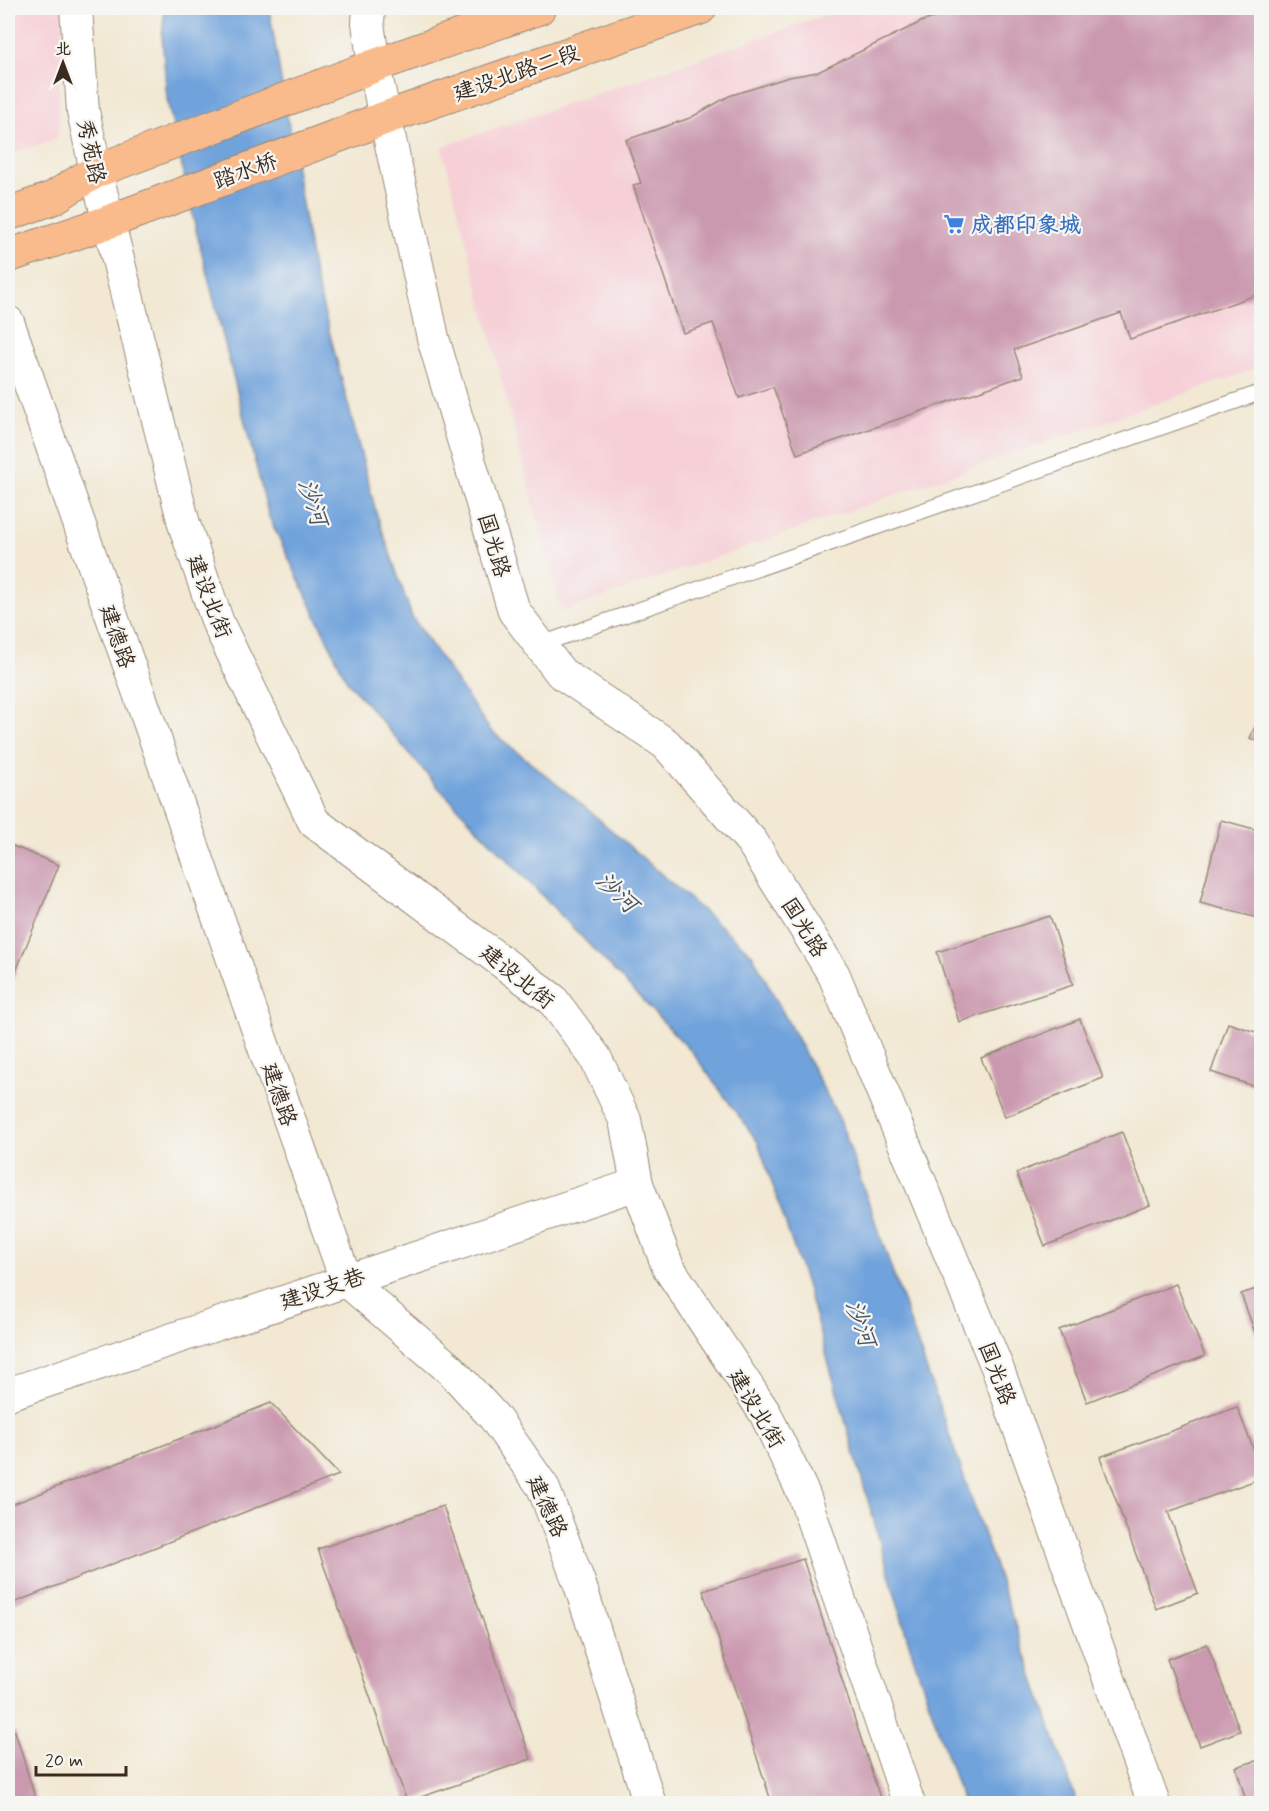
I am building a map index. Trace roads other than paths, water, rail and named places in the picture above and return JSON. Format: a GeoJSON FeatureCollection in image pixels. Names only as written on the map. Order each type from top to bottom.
{"type":"FeatureCollection","features":[{"type":"Feature","properties":{"kind":"main road"},"geometry":{"type":"LineString","coordinates":[[8,214],[53,198],[96,171],[374,66],[539,8]]}},
{"type":"Feature","properties":{"kind":"main road","name":"建设北路二段"},"geometry":{"type":"LineString","coordinates":[[332,138],[700,8]]}},
{"type":"Feature","properties":{"kind":"main road","name":"踏水桥"},"geometry":{"type":"LineString","coordinates":[[108,222],[332,138]]}},
{"type":"Feature","properties":{"kind":"main road"},"geometry":{"type":"LineString","coordinates":[[8,256],[108,222]]}},
{"type":"Feature","properties":{"kind":"street","name":"秀苑路"},"geometry":{"type":"LineString","coordinates":[[76,8],[83,111],[108,222]]}},
{"type":"Feature","properties":{"kind":"street","name":"国光路"},"geometry":{"type":"LineString","coordinates":[[369,8],[368,23],[374,66],[433,338],[514,611],[561,673],[666,744],[752,842],[834,975],[997,1367],[1154,1803]]}},
{"type":"Feature","properties":{"kind":"street","name":"建设北街"},"geometry":{"type":"LineString","coordinates":[[108,222],[187,535],[218,623],[314,822],[552,999],[595,1056],[625,1120],[637,1184],[668,1267],[765,1413],[804,1495],[909,1803]]}},
{"type":"Feature","properties":{"kind":"street","name":"建德路"},"geometry":{"type":"LineString","coordinates":[[8,322],[346,1280],[451,1370],[494,1417],[543,1487],[580,1585],[650,1803]]}},
{"type":"Feature","properties":{"kind":"street","name":"建设支巷"},"geometry":{"type":"LineString","coordinates":[[8,1394],[637,1184]]}},
{"type":"Feature","properties":{"kind":"lane"},"geometry":{"type":"LineString","coordinates":[[539,645],[1262,392]]}},
{"type":"Feature","properties":{"kind":"water","name":"沙河"},"geometry":{"type":"Polygon","coordinates":[[[165,8],[269,8],[313,269],[376,512],[412,617],[490,730],[585,807],[752,954],[840,1120],[1077,1803],[963,1803],[910,1647],[806,1284],[758,1142],[692,1052],[437,786],[347,681],[269,517],[196,230],[167,99],[162,36],[165,8]]]}},
{"type":"Feature","properties":{"kind":"place","name":"成都印象城"},"geometry":{"type":"Point","coordinates":[954,224]}}]}
